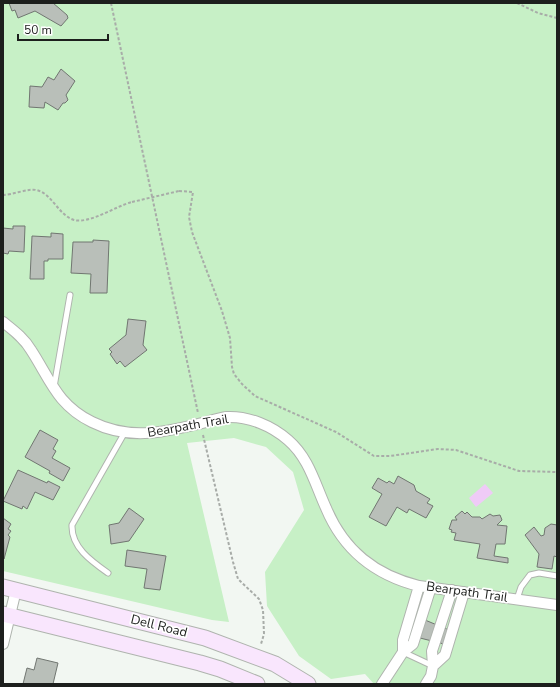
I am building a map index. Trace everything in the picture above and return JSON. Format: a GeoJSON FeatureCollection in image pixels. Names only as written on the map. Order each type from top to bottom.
{"type":"FeatureCollection","features":[{"type":"Feature","properties":{"kind":"main road","name":"Dell Road"},"geometry":{"type":"LineString","coordinates":[[10,589],[205,638],[275,664],[308,684]]}},
{"type":"Feature","properties":{"kind":"main road","name":"Dell Road"},"geometry":{"type":"LineString","coordinates":[[7,615],[220,668],[257,684]]}},
{"type":"Feature","properties":{"kind":"street","name":"Bearpath Trail"},"geometry":{"type":"LineString","coordinates":[[3,322],[16,332],[30,349],[54,390],[71,408],[91,422],[115,431],[140,435],[164,432],[227,417],[250,420],[270,428],[288,440],[304,457],[335,528],[348,545],[363,561],[380,571],[403,582],[419,586],[557,604]]}},
{"type":"Feature","properties":{"kind":"street"},"geometry":{"type":"LineString","coordinates":[[403,652],[403,640],[419,586]]}},
{"type":"Feature","properties":{"kind":"street"},"geometry":{"type":"LineString","coordinates":[[382,684],[403,652],[413,644],[431,587]]}},
{"type":"Feature","properties":{"kind":"street"},"geometry":{"type":"LineString","coordinates":[[3,644],[10,589]]}},
{"type":"Feature","properties":{"kind":"street"},"geometry":{"type":"LineString","coordinates":[[426,684],[431,676],[433,666],[432,651],[452,590]]}},
{"type":"Feature","properties":{"kind":"street"},"geometry":{"type":"LineString","coordinates":[[433,666],[445,655],[464,592]]}},
{"type":"Feature","properties":{"kind":"lane"},"geometry":{"type":"LineString","coordinates":[[54,390],[70,295]]}},
{"type":"Feature","properties":{"kind":"lane"},"geometry":{"type":"LineString","coordinates":[[108,573],[80,548],[72,535],[72,524],[125,432]]}},
{"type":"Feature","properties":{"kind":"lane"},"geometry":{"type":"LineString","coordinates":[[517,599],[522,587],[530,575],[539,573],[557,576]]}},
{"type":"Feature","properties":{"kind":"lane"},"geometry":{"type":"LineString","coordinates":[[403,652],[433,666]]}},
{"type":"Feature","properties":{"kind":"path"},"geometry":{"type":"LineString","coordinates":[[111,3],[200,424],[238,579],[258,600],[263,610],[264,634],[262,641]]}},
{"type":"Feature","properties":{"kind":"path"},"geometry":{"type":"LineString","coordinates":[[518,3],[538,13],[557,18]]}},
{"type":"Feature","properties":{"kind":"path"},"geometry":{"type":"LineString","coordinates":[[3,196],[35,189],[44,193],[63,213],[75,220],[86,220],[132,202],[179,191],[193,192],[189,217],[192,232],[224,317],[230,338],[232,367],[238,379],[255,396],[336,432],[374,456],[390,456],[438,449],[456,450],[520,471],[557,472]]}},
{"type":"Feature","properties":{"kind":"green space"},"geometry":{"type":"Polygon","coordinates":[[[3,3],[557,3],[557,684],[374,684],[365,674],[331,679],[299,656],[267,606],[265,572],[304,510],[293,472],[266,447],[234,438],[187,443],[229,622],[212,620],[3,571],[3,3]]]}},
{"type":"Feature","properties":{"kind":"shaded area"},"geometry":{"type":"Polygon","coordinates":[[[485,484],[493,493],[476,507],[469,498],[485,484]]]}},
{"type":"Feature","properties":{"kind":"building"},"geometry":{"type":"Polygon","coordinates":[[[9,3],[53,3],[67,15],[68,18],[61,26],[35,11],[18,18],[15,10],[12,11],[9,3]]]}},
{"type":"Feature","properties":{"kind":"building"},"geometry":{"type":"Polygon","coordinates":[[[61,69],[75,81],[66,95],[68,100],[63,103],[58,110],[45,102],[44,108],[29,107],[30,86],[42,87],[48,77],[54,80],[61,69]]]}},
{"type":"Feature","properties":{"kind":"building"},"geometry":{"type":"Polygon","coordinates":[[[13,226],[25,226],[24,252],[9,251],[8,254],[3,253],[3,228],[13,229],[13,226]]]}},
{"type":"Feature","properties":{"kind":"building"},"geometry":{"type":"Polygon","coordinates":[[[51,233],[63,234],[63,259],[48,259],[48,261],[44,261],[44,279],[30,279],[32,236],[51,237],[51,233]]]}},
{"type":"Feature","properties":{"kind":"building"},"geometry":{"type":"Polygon","coordinates":[[[93,240],[109,241],[107,293],[90,293],[91,274],[71,273],[73,242],[93,242],[93,240]]]}},
{"type":"Feature","properties":{"kind":"building"},"geometry":{"type":"Polygon","coordinates":[[[128,319],[146,321],[143,345],[147,350],[125,367],[120,361],[117,364],[110,354],[112,352],[109,349],[126,335],[128,319]]]}},
{"type":"Feature","properties":{"kind":"building"},"geometry":{"type":"Polygon","coordinates":[[[40,430],[58,440],[53,449],[56,451],[52,458],[70,468],[63,481],[49,473],[50,471],[25,457],[40,430]]]}},
{"type":"Feature","properties":{"kind":"building"},"geometry":{"type":"Polygon","coordinates":[[[18,470],[60,487],[53,500],[35,492],[27,509],[23,506],[22,509],[3,501],[18,470]]]}},
{"type":"Feature","properties":{"kind":"building"},"geometry":{"type":"Polygon","coordinates":[[[398,476],[414,485],[416,491],[430,499],[427,503],[433,506],[426,518],[409,509],[407,513],[397,507],[386,526],[369,517],[382,494],[372,488],[378,478],[387,483],[389,481],[394,484],[398,476]]]}},
{"type":"Feature","properties":{"kind":"building"},"geometry":{"type":"Polygon","coordinates":[[[129,508],[144,519],[129,541],[111,544],[109,525],[119,523],[129,508]]]}},
{"type":"Feature","properties":{"kind":"building"},"geometry":{"type":"Polygon","coordinates":[[[462,511],[465,514],[467,512],[472,517],[480,517],[482,519],[490,514],[493,516],[500,515],[502,520],[497,525],[507,526],[505,544],[496,544],[494,556],[508,558],[508,563],[477,558],[480,544],[454,540],[456,533],[451,532],[452,530],[449,529],[452,520],[457,520],[455,517],[462,511]]]}},
{"type":"Feature","properties":{"kind":"building"},"geometry":{"type":"Polygon","coordinates":[[[3,518],[11,524],[8,529],[11,531],[8,535],[10,537],[4,559],[3,518]]]}},
{"type":"Feature","properties":{"kind":"building"},"geometry":{"type":"Polygon","coordinates":[[[551,524],[557,525],[557,557],[554,556],[552,569],[537,567],[539,554],[525,535],[534,527],[541,536],[544,535],[545,528],[551,524]]]}},
{"type":"Feature","properties":{"kind":"building"},"geometry":{"type":"Polygon","coordinates":[[[127,550],[166,556],[160,590],[144,588],[147,569],[125,566],[127,550]]]}},
{"type":"Feature","properties":{"kind":"building"},"geometry":{"type":"Polygon","coordinates":[[[413,620],[424,623],[425,620],[449,630],[444,644],[420,638],[420,636],[409,632],[413,620]]]}},
{"type":"Feature","properties":{"kind":"building"},"geometry":{"type":"Polygon","coordinates":[[[37,658],[58,663],[53,684],[23,684],[27,668],[34,670],[37,658]]]}}]}
